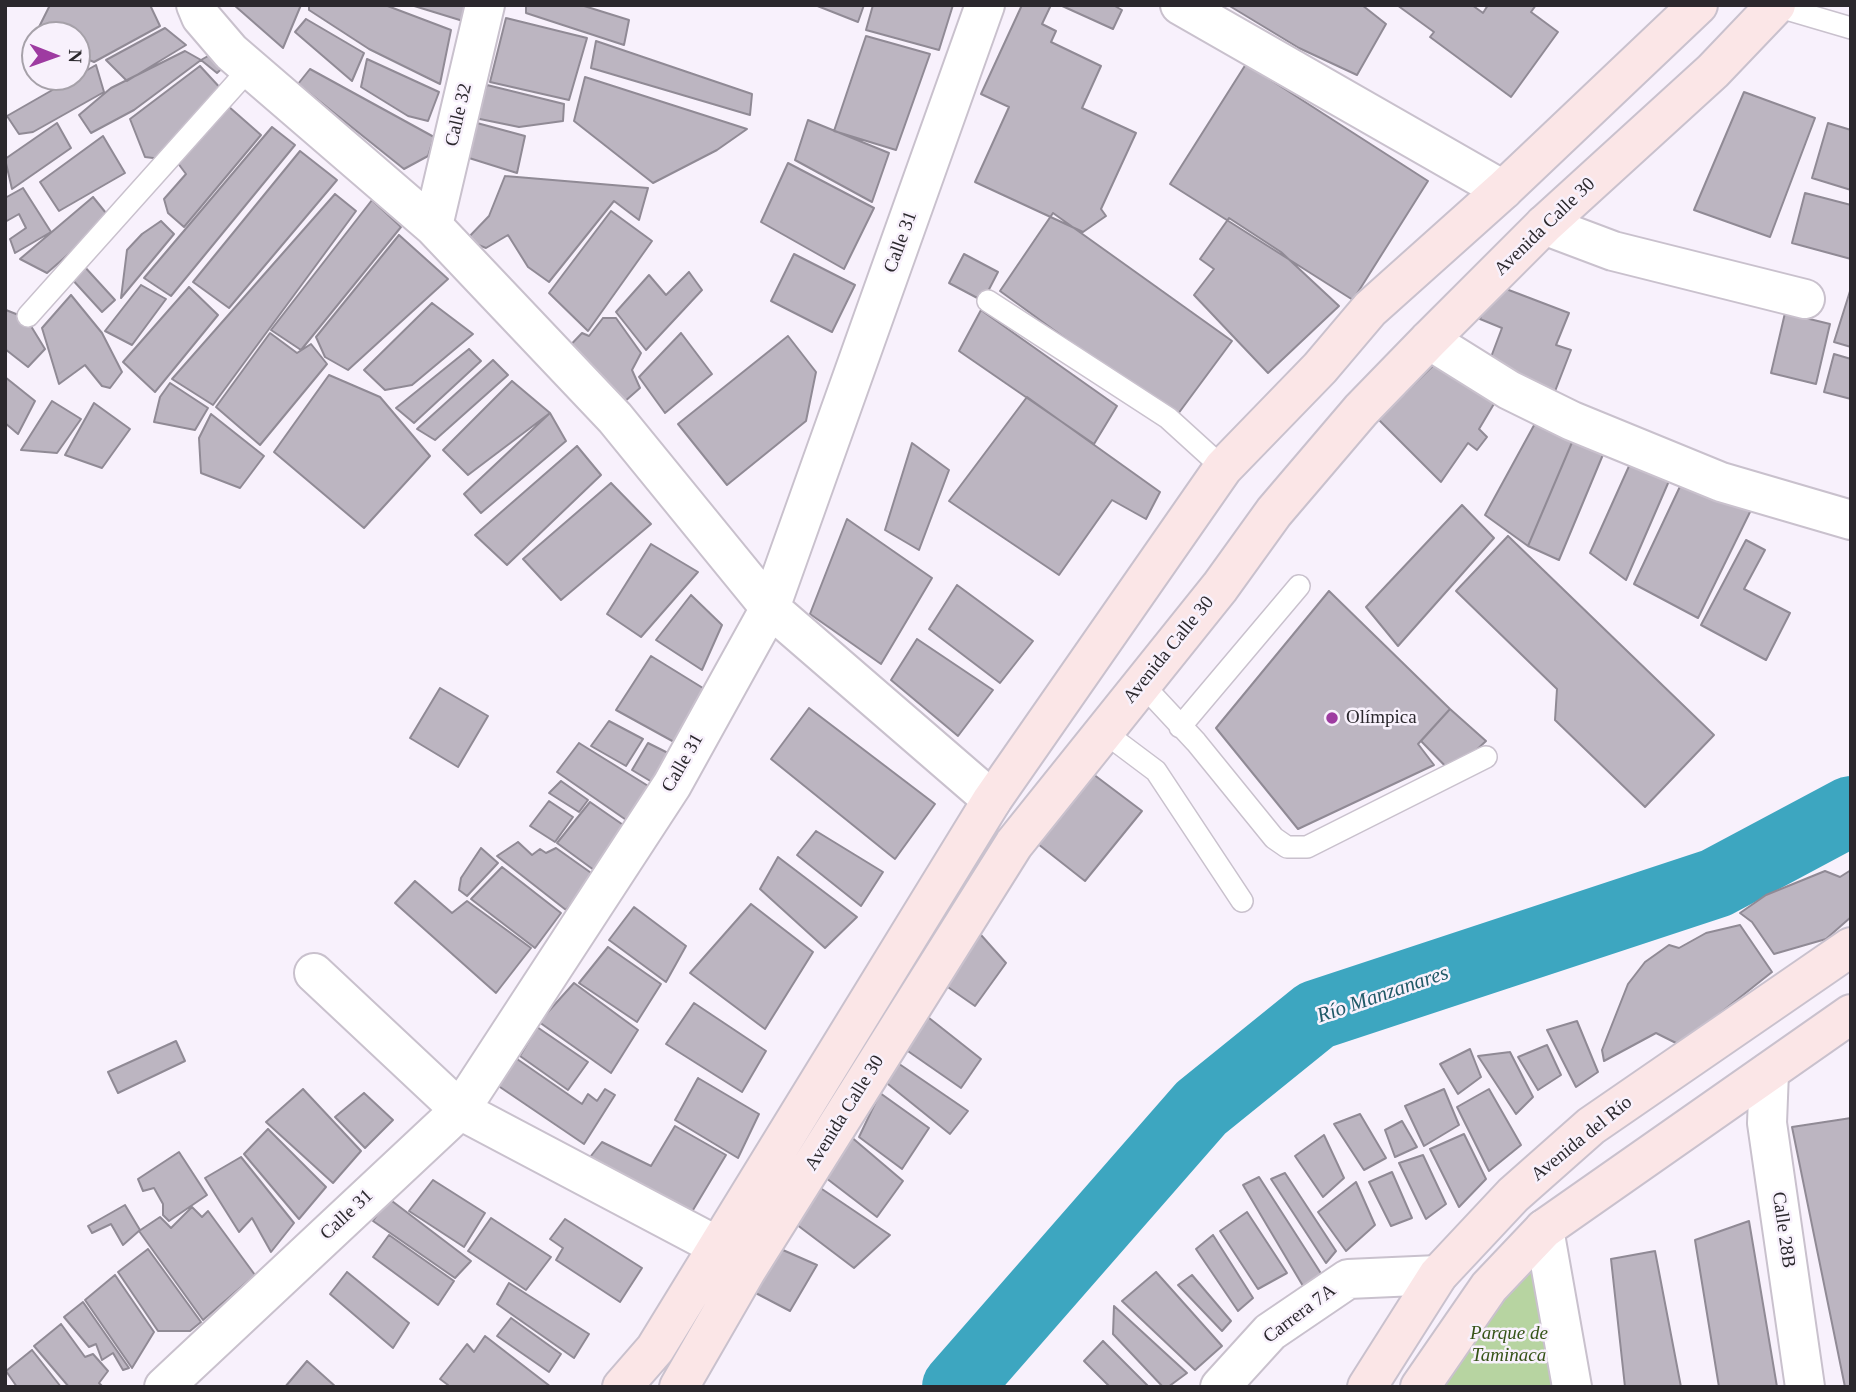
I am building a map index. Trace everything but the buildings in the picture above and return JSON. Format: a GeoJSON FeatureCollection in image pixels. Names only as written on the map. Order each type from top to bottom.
{"type":"FeatureCollection","features":[{"type":"Feature","properties":{"kind":"main road","name":"Avenida Calle 30"},"geometry":{"type":"LineString","coordinates":[[622,1387],[655,1349],[992,800],[1223,468],[1320,368],[1370,309],[1503,190],[1698,5]]}},
{"type":"Feature","properties":{"kind":"main road","name":"Avenida Calle 30"},"geometry":{"type":"LineString","coordinates":[[678,1387],[746,1271],[1014,844],[1220,587],[1274,512],[1361,410],[1544,225],[1713,71],[1776,6]]}},
{"type":"Feature","properties":{"kind":"main road","name":"Avenida del Río"},"geometry":{"type":"LineString","coordinates":[[1367,1387],[1438,1275],[1513,1195],[1591,1126],[1851,947]]}},
{"type":"Feature","properties":{"kind":"main road"},"geometry":{"type":"LineString","coordinates":[[1420,1387],[1489,1287],[1544,1229],[1851,1014]]}},
{"type":"Feature","properties":{"kind":"street"},"geometry":{"type":"LineString","coordinates":[[196,5],[201,17],[231,52],[433,226],[615,418],[770,608],[992,800]]}},
{"type":"Feature","properties":{"kind":"street","name":"Calle 32"},"geometry":{"type":"LineString","coordinates":[[433,226],[485,5]]}},
{"type":"Feature","properties":{"kind":"street","name":"Calle 31"},"geometry":{"type":"LineString","coordinates":[[164,1387],[460,1110],[672,785],[770,608],[985,5]]}},
{"type":"Feature","properties":{"kind":"street"},"geometry":{"type":"LineString","coordinates":[[1180,5],[1503,190]]}},
{"type":"Feature","properties":{"kind":"street"},"geometry":{"type":"LineString","coordinates":[[1544,225],[1613,251],[1805,299]]}},
{"type":"Feature","properties":{"kind":"street"},"geometry":{"type":"LineString","coordinates":[[1430,340],[1509,390],[1572,421],[1721,482],[1851,520]]}},
{"type":"Feature","properties":{"kind":"street"},"geometry":{"type":"LineString","coordinates":[[314,973],[460,1110],[719,1247]]}},
{"type":"Feature","properties":{"kind":"street","name":"Calle 28B"},"geometry":{"type":"LineString","coordinates":[[1769,1072],[1767,1123],[1805,1387]]}},
{"type":"Feature","properties":{"kind":"street"},"geometry":{"type":"LineString","coordinates":[[1544,1229],[1572,1387]]}},
{"type":"Feature","properties":{"kind":"street","name":"Carrera 7A"},"geometry":{"type":"LineString","coordinates":[[1220,1387],[1270,1332],[1348,1279],[1438,1275]]}},
{"type":"Feature","properties":{"kind":"lane"},"geometry":{"type":"LineString","coordinates":[[1776,6],[1851,28]]}},
{"type":"Feature","properties":{"kind":"lane"},"geometry":{"type":"LineString","coordinates":[[28,316],[250,68]]}},
{"type":"Feature","properties":{"kind":"lane"},"geometry":{"type":"LineString","coordinates":[[988,301],[1168,418],[1223,468]]}},
{"type":"Feature","properties":{"kind":"lane"},"geometry":{"type":"LineString","coordinates":[[1180,727],[1299,586]]}},
{"type":"Feature","properties":{"kind":"lane"},"geometry":{"type":"LineString","coordinates":[[1141,683],[1196,742],[1274,838],[1287,847],[1307,848],[1486,757]]}},
{"type":"Feature","properties":{"kind":"lane"},"geometry":{"type":"LineString","coordinates":[[1104,732],[1156,771],[1242,901]]}},
{"type":"Feature","properties":{"kind":"green space","name":"Parque de Taminaca"},"geometry":{"type":"Polygon","coordinates":[[[1535,1258],[1557,1387],[1434,1387],[1535,1258]]]}},
{"type":"Feature","properties":{"kind":"waterway","name":"Río Manzanares"},"geometry":{"type":"LineString","coordinates":[[957,1387],[1201,1108],[1316,1015],[1716,883],[1851,811]]}},
{"type":"Feature","properties":{"kind":"place","name":"Olímpica"},"geometry":{"type":"Point","coordinates":[1332,718]}}]}
